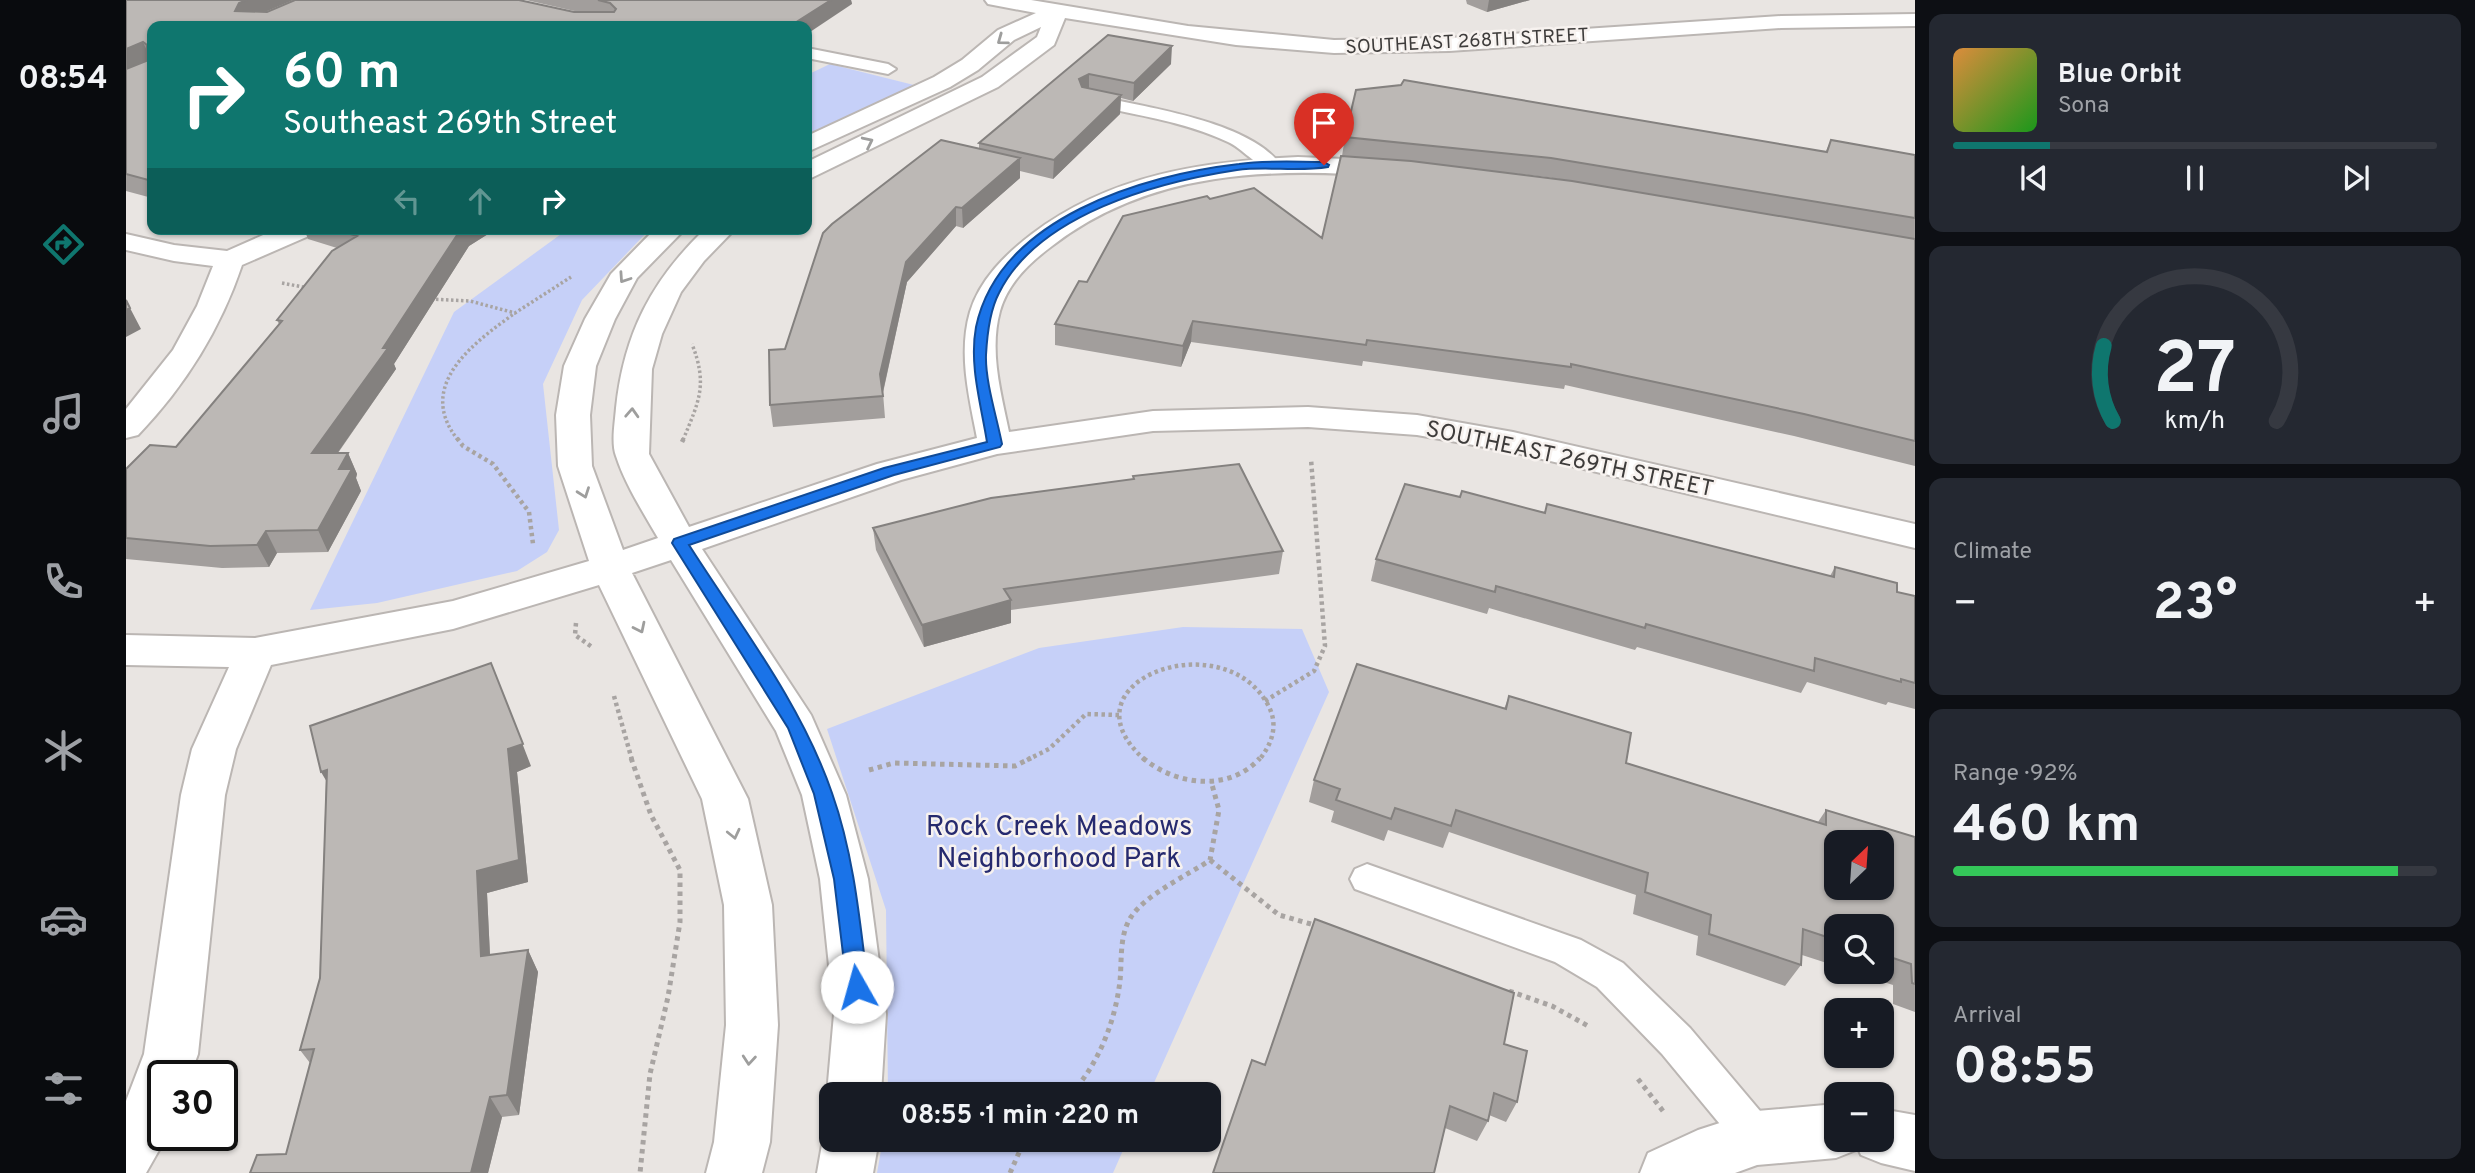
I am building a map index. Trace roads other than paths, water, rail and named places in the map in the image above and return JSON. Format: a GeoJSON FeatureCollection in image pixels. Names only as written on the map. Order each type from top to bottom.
{"type":"FeatureCollection","features":[{"type":"Feature","properties":{"kind":"street","name":"SOUTHEAST 268TH STREET"},"geometry":{"type":"LineString","coordinates":[[995,0],[1064,5],[1222,37],[1301,45],[1381,48],[1798,19],[1915,20]]}},
{"type":"Feature","properties":{"kind":"street"},"geometry":{"type":"LineString","coordinates":[[812,143],[942,82],[970,65],[1006,35],[1064,5]]}},
{"type":"Feature","properties":{"kind":"street"},"geometry":{"type":"LineString","coordinates":[[812,170],[990,82],[1046,40],[1064,5]]}},
{"type":"Feature","properties":{"kind":"street"},"geometry":{"type":"LineString","coordinates":[[1667,10],[1690,26]]}},
{"type":"Feature","properties":{"kind":"street"},"geometry":{"type":"LineString","coordinates":[[995,444],[979,358],[983,327],[992,293],[1012,265],[1049,231],[1097,204],[1172,178],[1272,164],[1350,165],[1410,171]]}},
{"type":"Feature","properties":{"kind":"street"},"geometry":{"type":"LineString","coordinates":[[126,428],[172,376],[226,273],[291,235]]}},
{"type":"Feature","properties":{"kind":"street"},"geometry":{"type":"LineString","coordinates":[[665,235],[625,274],[600,319],[580,366],[573,415],[575,466],[610,566],[725,799],[734,834],[748,905],[752,1025],[742,1142],[734,1173]]}},
{"type":"Feature","properties":{"kind":"street"},"geometry":{"type":"LineString","coordinates":[[715,235],[694,254],[667,291],[647,334],[636,369],[632,454],[661,513],[796,727],[824,794],[844,879],[860,1014],[855,1082]]}},
{"type":"Feature","properties":{"kind":"street"},"geometry":{"type":"LineString","coordinates":[[126,242],[174,253],[226,273]]}},
{"type":"Feature","properties":{"kind":"street","name":"SOUTHEAST 269TH STREET"},"geometry":{"type":"LineString","coordinates":[[126,650],[255,653],[453,615],[561,584],[889,471],[995,444],[1153,421],[1308,417],[1417,425],[1513,442],[1915,536]]}},
{"type":"Feature","properties":{"kind":"street"},"geometry":{"type":"LineString","coordinates":[[126,1154],[151,1110],[171,1054],[203,794],[214,749],[255,653]]}},
{"type":"Feature","properties":{"kind":"street"},"geometry":{"type":"LineString","coordinates":[[1683,1165],[1757,1138],[1824,1132]]}},
{"type":"Feature","properties":{"kind":"street"},"geometry":{"type":"LineString","coordinates":[[1894,1139],[1915,1143]]}},
{"type":"Feature","properties":{"kind":"street"},"geometry":{"type":"LineString","coordinates":[[845,1173],[848,1152]]}},
{"type":"Feature","properties":{"kind":"lane"},"geometry":{"type":"LineString","coordinates":[[812,54],[888,69]]}},
{"type":"Feature","properties":{"kind":"lane"},"geometry":{"type":"LineString","coordinates":[[1088,99],[1219,131],[1245,143],[1272,164]]}},
{"type":"Feature","properties":{"kind":"lane"},"geometry":{"type":"LineString","coordinates":[[1367,878],[1568,951],[1610,975],[1676,1041],[1757,1138]]}},
{"type":"Feature","properties":{"kind":"park label","name":"Rock Creek Meadows Neighborhood Park"},"geometry":{"type":"Point","coordinates":[1059,841]}}]}
